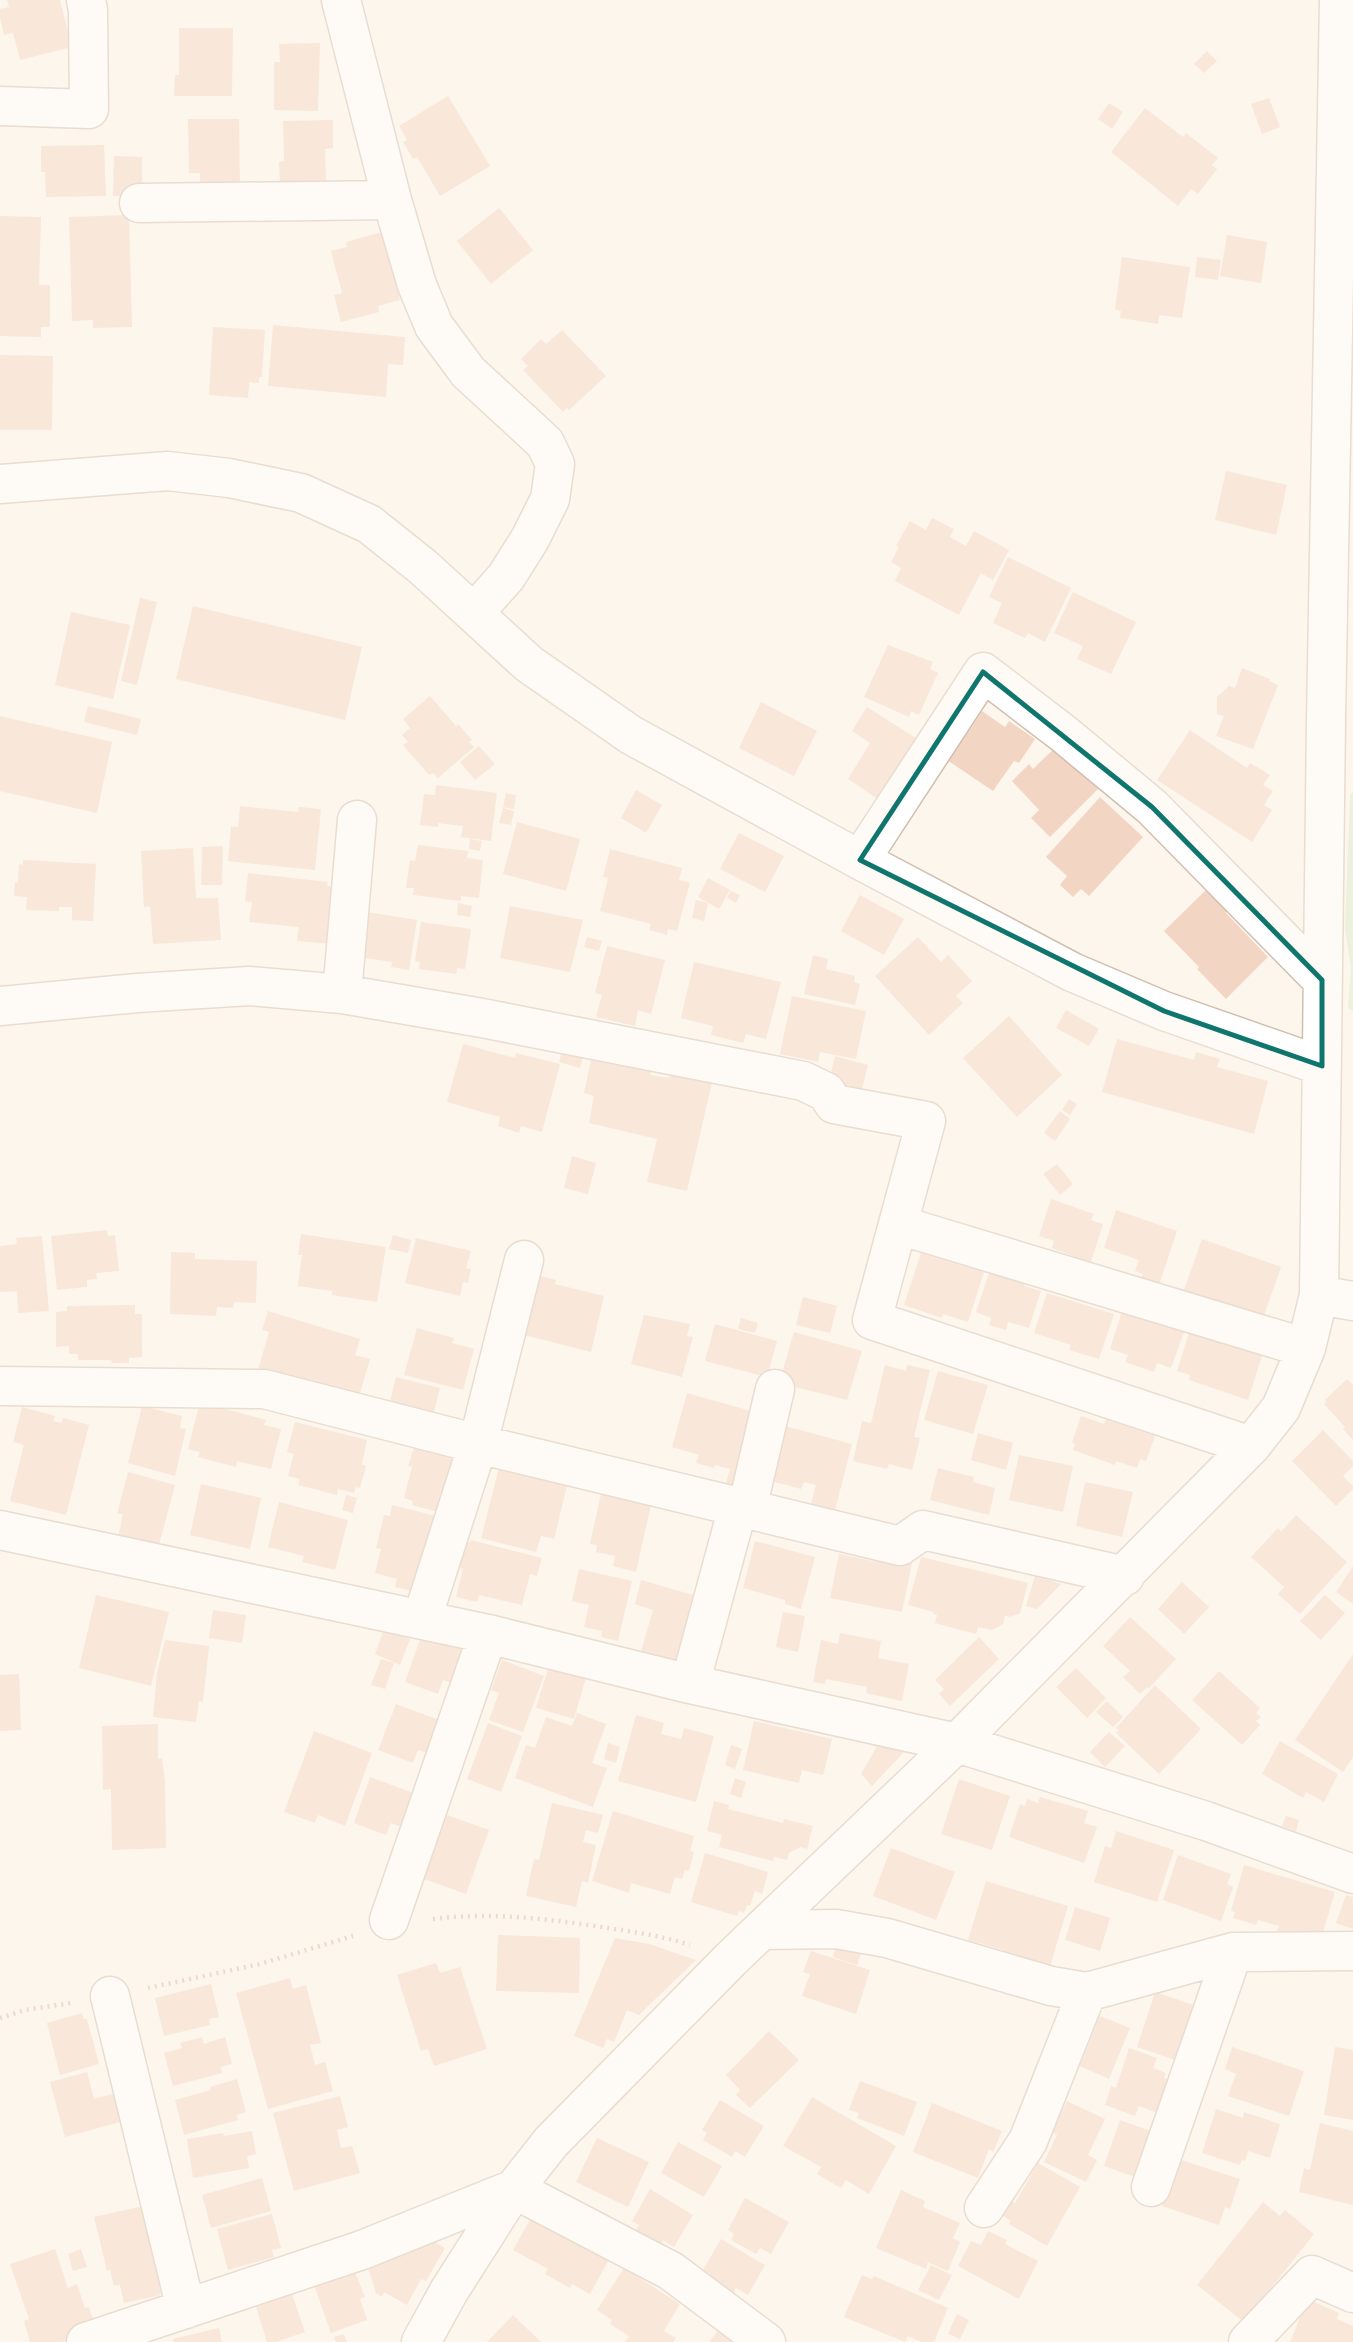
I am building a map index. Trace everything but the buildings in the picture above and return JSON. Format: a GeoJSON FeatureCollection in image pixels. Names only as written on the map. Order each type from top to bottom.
{"type":"FeatureCollection","features":[{"type":"Feature","properties":{"kind":"street"},"geometry":{"type":"LineString","coordinates":[[0,106],[89,109],[86,0]]}},
{"type":"Feature","properties":{"kind":"street"},"geometry":{"type":"LineString","coordinates":[[341,0],[392,200],[417,285],[434,326],[468,372],[545,443],[555,464],[550,499],[530,539],[506,577],[474,613]]}},
{"type":"Feature","properties":{"kind":"street"},"geometry":{"type":"LineString","coordinates":[[1340,0],[1353,13]]}},
{"type":"Feature","properties":{"kind":"street"},"geometry":{"type":"LineString","coordinates":[[421,2342],[449,2291],[514,2189],[551,2142],[762,1930],[957,1744],[1251,1446],[1281,1408],[1306,1348],[1336,1298],[1322,1066],[1322,980],[1339,723],[1340,0]]}},
{"type":"Feature","properties":{"kind":"street"},"geometry":{"type":"LineString","coordinates":[[139,203],[392,200]]}},
{"type":"Feature","properties":{"kind":"street"},"geometry":{"type":"LineString","coordinates":[[0,484],[168,471],[229,478],[301,493],[369,524],[423,567],[529,664],[631,735],[860,860],[1072,971],[1164,1011],[1322,1066]]}},
{"type":"Feature","properties":{"kind":"street"},"geometry":{"type":"LineString","coordinates":[[860,860],[983,672],[1064,734],[1152,807],[1322,980]]}},
{"type":"Feature","properties":{"kind":"street"},"geometry":{"type":"LineString","coordinates":[[342,994],[357,820]]}},
{"type":"Feature","properties":{"kind":"street"},"geometry":{"type":"LineString","coordinates":[[0,1006],[250,986],[342,994],[482,1018],[803,1081],[826,1092],[834,1104],[926,1121],[872,1320],[1251,1446]]}},
{"type":"Feature","properties":{"kind":"street"},"geometry":{"type":"LineString","coordinates":[[899,1225],[1306,1348]]}},
{"type":"Feature","properties":{"kind":"street"},"geometry":{"type":"LineString","coordinates":[[422,1619],[478,1444],[524,1260]]}},
{"type":"Feature","properties":{"kind":"street"},"geometry":{"type":"LineString","coordinates":[[0,1386],[264,1390],[900,1546],[923,1530],[1125,1576]]}},
{"type":"Feature","properties":{"kind":"street"},"geometry":{"type":"LineString","coordinates":[[690,1684],[743,1508],[775,1389]]}},
{"type":"Feature","properties":{"kind":"street"},"geometry":{"type":"LineString","coordinates":[[0,1530],[422,1619],[690,1684],[957,1744],[1206,1821],[1353,1874]]}},
{"type":"Feature","properties":{"kind":"street"},"geometry":{"type":"LineString","coordinates":[[388,1920],[488,1634]]}},
{"type":"Feature","properties":{"kind":"street"},"geometry":{"type":"LineString","coordinates":[[762,1930],[836,1929],[887,1938],[1051,1986],[1087,1992],[1233,1952],[1353,1951]]}},
{"type":"Feature","properties":{"kind":"street"},"geometry":{"type":"LineString","coordinates":[[1151,2187],[1233,1952]]}},
{"type":"Feature","properties":{"kind":"street"},"geometry":{"type":"LineString","coordinates":[[984,2208],[1028,2141],[1087,1992]]}},
{"type":"Feature","properties":{"kind":"street"},"geometry":{"type":"LineString","coordinates":[[110,1996],[186,2309]]}},
{"type":"Feature","properties":{"kind":"street"},"geometry":{"type":"LineString","coordinates":[[86,2342],[362,2250],[514,2189],[671,2271],[766,2342]]}},
{"type":"Feature","properties":{"kind":"street"},"geometry":{"type":"LineString","coordinates":[[1248,2342],[1312,2275],[1353,2293]]}},
{"type":"Feature","properties":{"kind":"highlighted area"},"geometry":{"type":"Polygon","coordinates":[[[983,672],[1152,807],[1322,980],[1322,1066],[1164,1011],[860,860],[983,672]]]}},
{"type":"Feature","properties":{"kind":"green space"},"geometry":{"type":"Polygon","coordinates":[[[1353,791],[1353,1011],[1348,1008],[1351,968],[1345,929],[1350,795],[1353,791]]]}}]}
